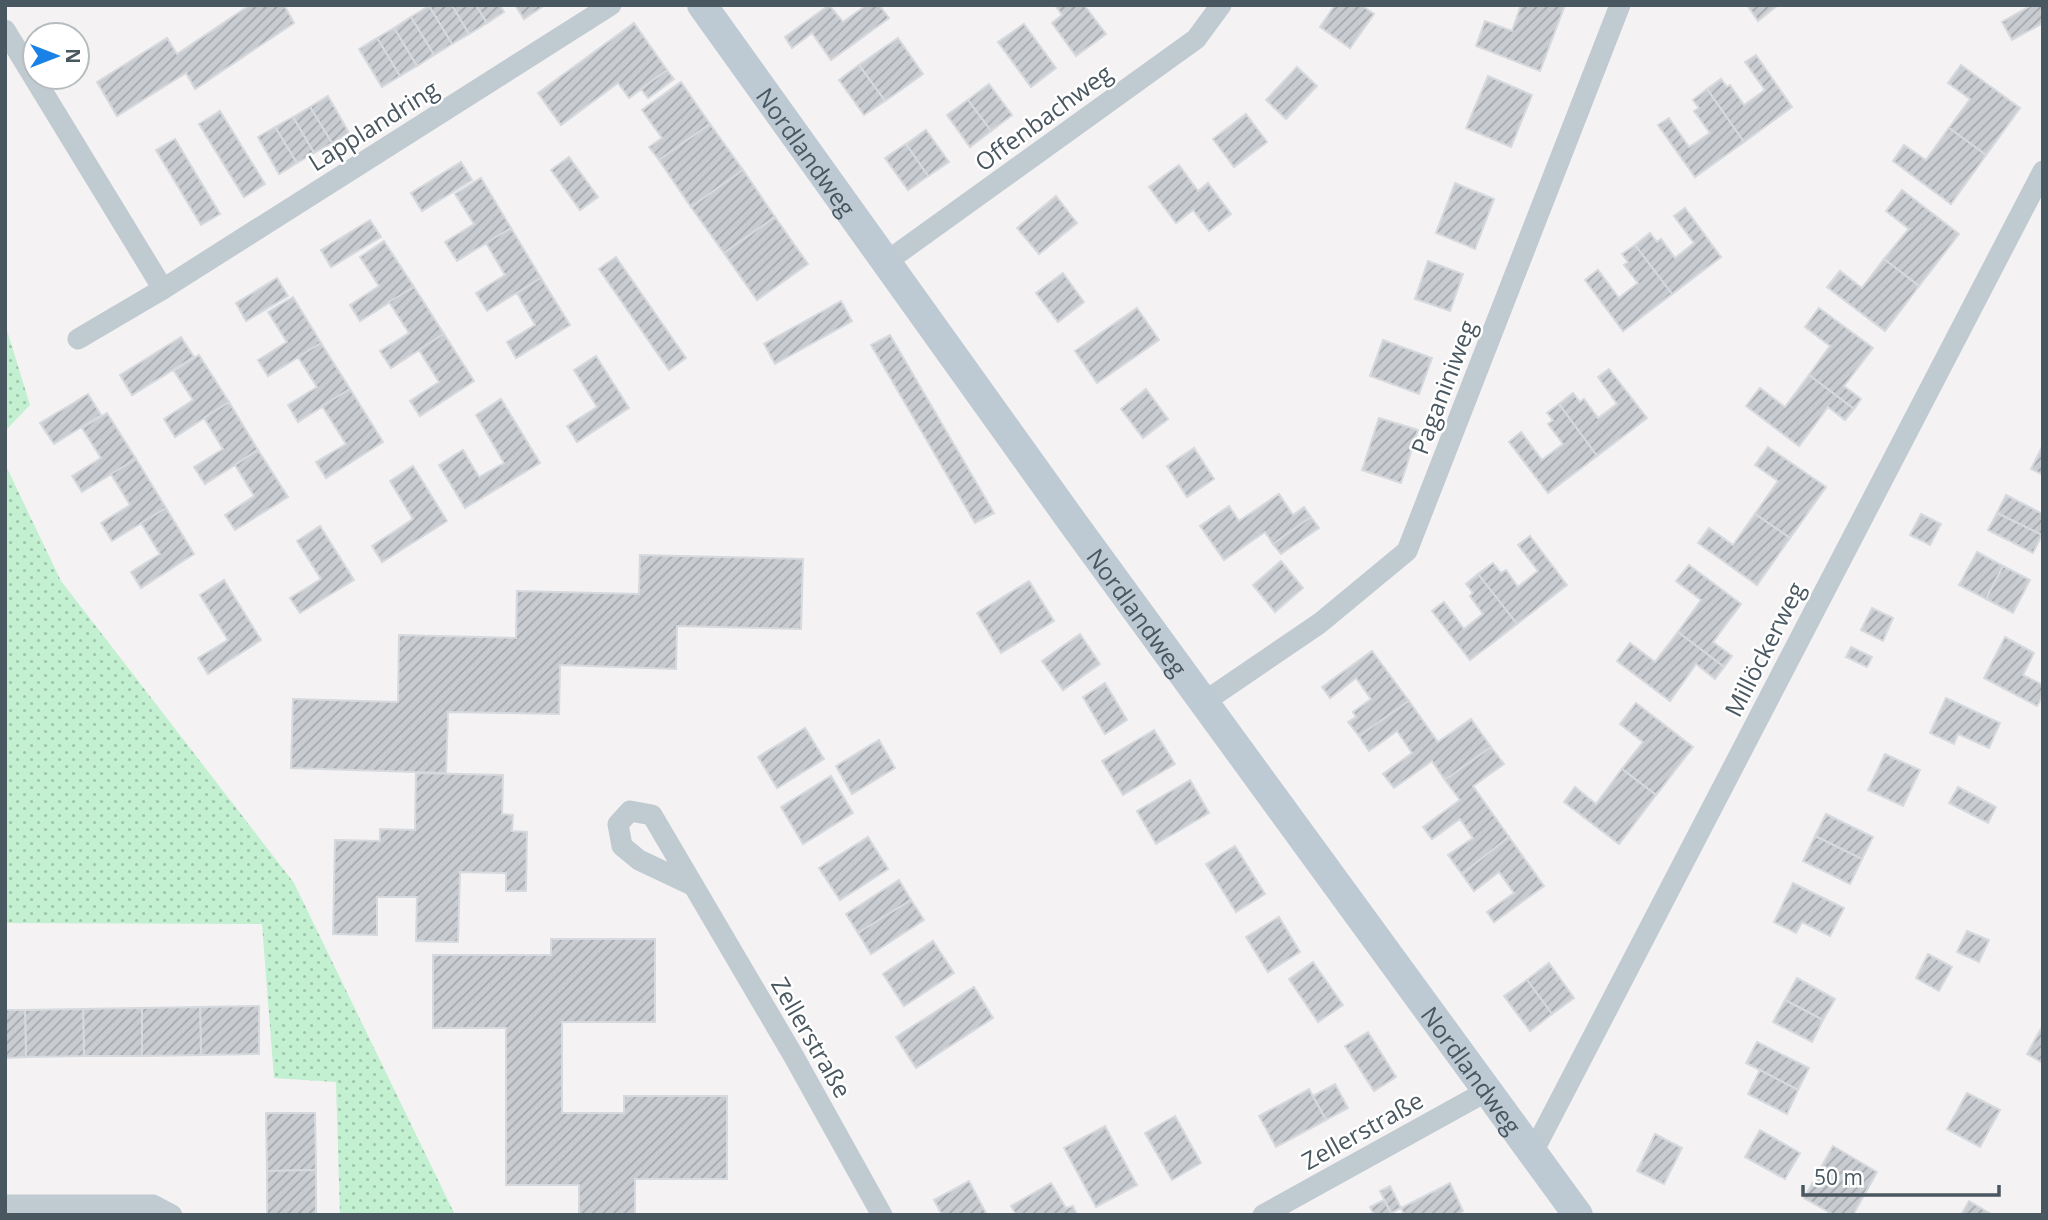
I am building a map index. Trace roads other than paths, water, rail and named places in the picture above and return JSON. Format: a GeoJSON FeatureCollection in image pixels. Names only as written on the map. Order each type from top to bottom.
{"type":"FeatureCollection","features":[{"type":"Feature","properties":{"kind":"street","name":"Lapplandring"},"geometry":{"type":"LineString","coordinates":[[78,339],[163,289],[611,5]]}},
{"type":"Feature","properties":{"kind":"street","name":"Nordlandweg"},"geometry":{"type":"LineString","coordinates":[[702,5],[1203,702],[1578,1215]]}},
{"type":"Feature","properties":{"kind":"street","name":"Offenbachweg"},"geometry":{"type":"LineString","coordinates":[[886,262],[1196,39],[1221,5]]}},
{"type":"Feature","properties":{"kind":"street","name":"Paganiniweg"},"geometry":{"type":"LineString","coordinates":[[1203,702],[1320,623],[1407,551],[1620,5]]}},
{"type":"Feature","properties":{"kind":"street"},"geometry":{"type":"LineString","coordinates":[[5,30],[163,289]]}},
{"type":"Feature","properties":{"kind":"street","name":"Millöckerweg"},"geometry":{"type":"LineString","coordinates":[[1533,1152],[2043,171]]}},
{"type":"Feature","properties":{"kind":"street","name":"Zellerstraße"},"geometry":{"type":"LineString","coordinates":[[694,886],[793,1055],[882,1215]]}},
{"type":"Feature","properties":{"kind":"street","name":"Zellerstraße"},"geometry":{"type":"LineString","coordinates":[[1263,1215],[1487,1091]]}},
{"type":"Feature","properties":{"kind":"street"},"geometry":{"type":"LineString","coordinates":[[5,1205],[153,1205],[172,1215]]}}]}
